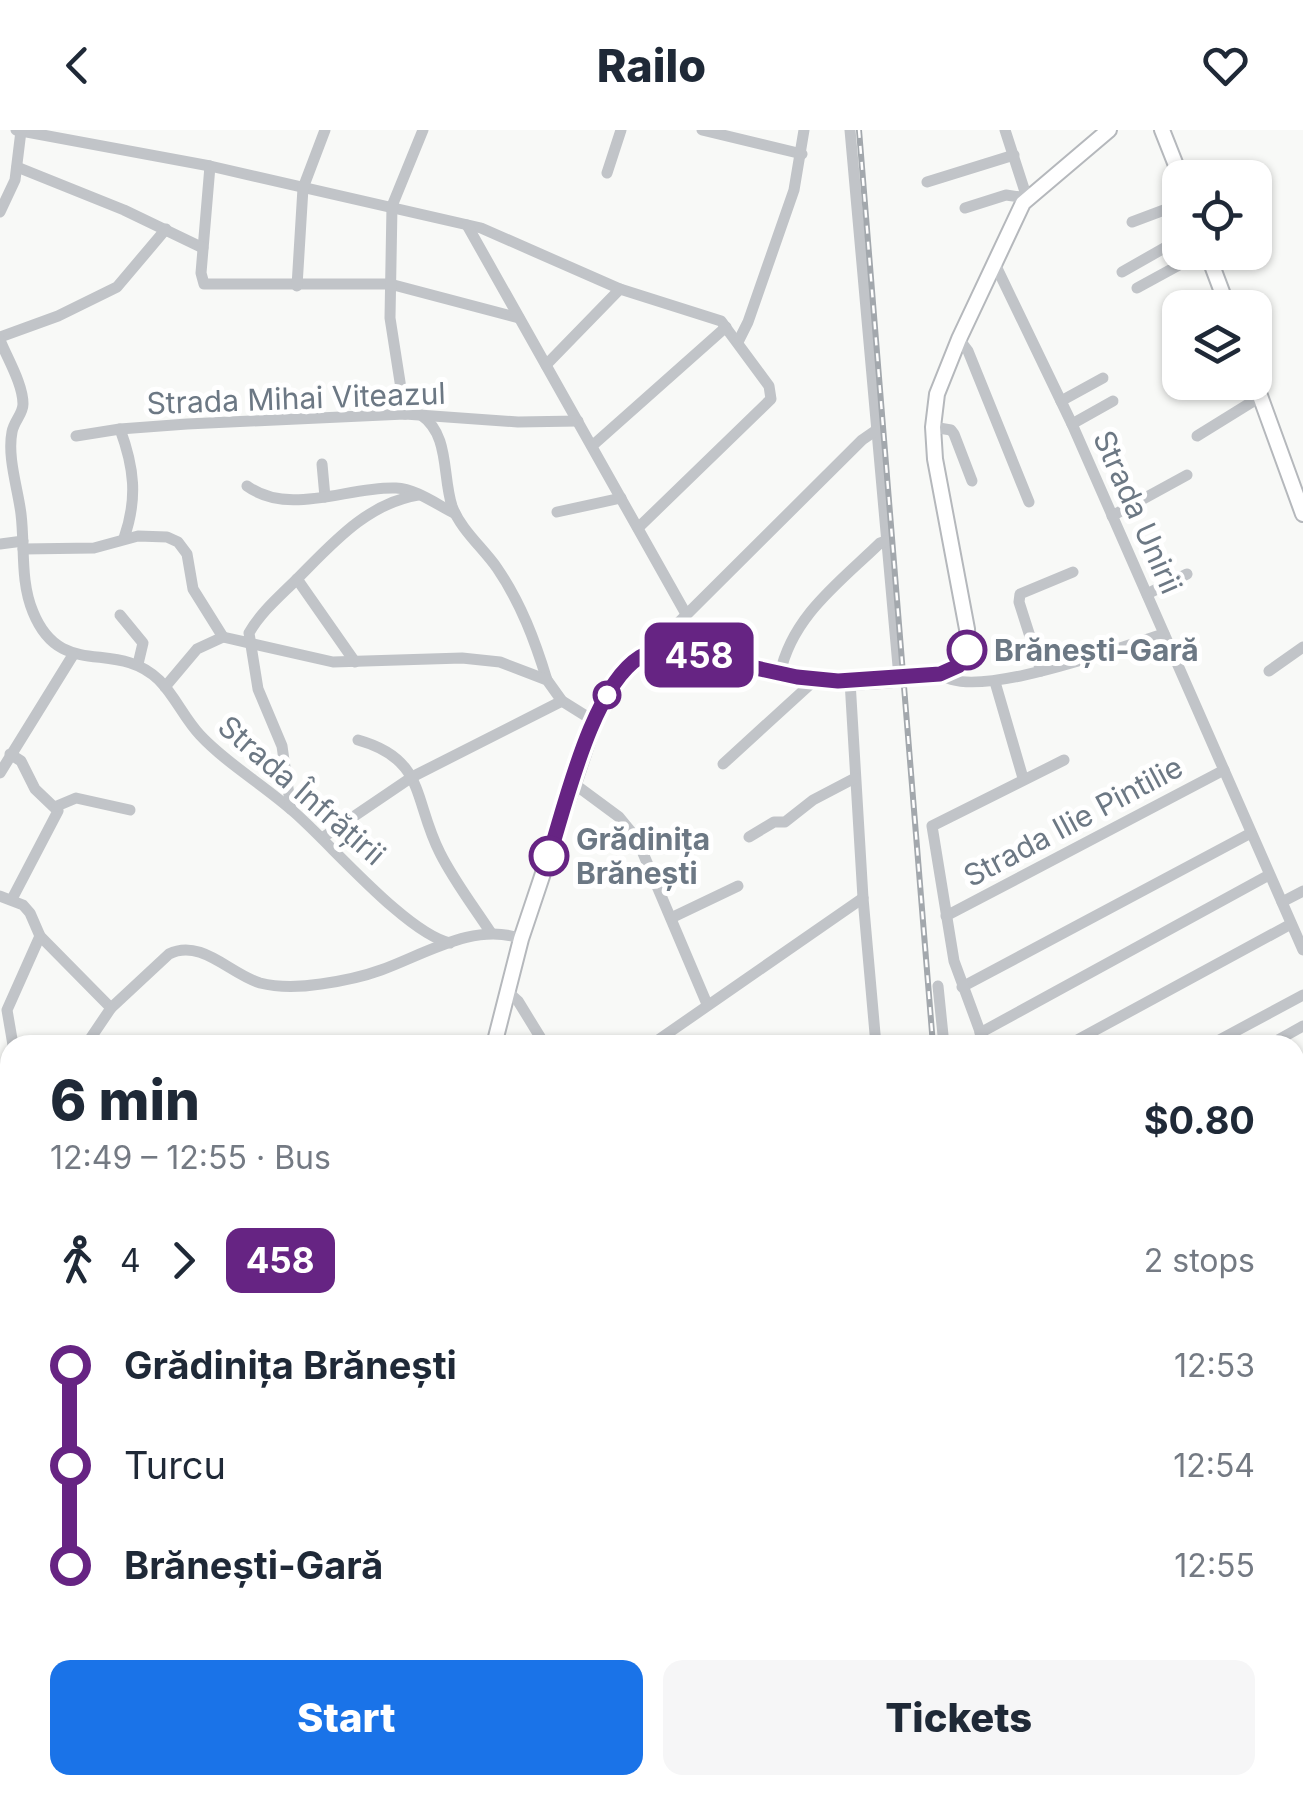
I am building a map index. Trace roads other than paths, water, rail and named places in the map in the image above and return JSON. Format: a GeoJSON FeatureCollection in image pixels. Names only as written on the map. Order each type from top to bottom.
{"type":"FeatureCollection","features":[{"type":"Feature","properties":{"kind":"main road"},"geometry":{"type":"LineString","coordinates":[[496,1035],[520,940],[594,721],[624,671],[649,652],[678,651],[815,680],[940,674],[963,660],[968,629],[938,477],[933,427],[937,394],[994,262],[1028,198],[1110,130]]}},
{"type":"Feature","properties":{"kind":"main road"},"geometry":{"type":"LineString","coordinates":[[1165,130],[1174,160]]}},
{"type":"Feature","properties":{"kind":"main road"},"geometry":{"type":"LineString","coordinates":[[1262,400],[1300,496],[1303,514]]}},
{"type":"Feature","properties":{"kind":"street"},"geometry":{"type":"LineString","coordinates":[[297,286],[303,188],[325,130]]}},
{"type":"Feature","properties":{"kind":"street"},"geometry":{"type":"LineString","coordinates":[[405,414],[392,344],[392,206],[422,130]]}},
{"type":"Feature","properties":{"kind":"street"},"geometry":{"type":"LineString","coordinates":[[606,173],[621,130]]}},
{"type":"Feature","properties":{"kind":"street"},"geometry":{"type":"LineString","coordinates":[[702,130],[802,154]]}},
{"type":"Feature","properties":{"kind":"street"},"geometry":{"type":"LineString","coordinates":[[738,342],[772,255],[802,154],[804,130]]}},
{"type":"Feature","properties":{"kind":"street"},"geometry":{"type":"LineString","coordinates":[[850,130],[898,677]]}},
{"type":"Feature","properties":{"kind":"street"},"geometry":{"type":"LineString","coordinates":[[965,208],[1006,195],[1028,198],[1005,130]]}},
{"type":"Feature","properties":{"kind":"street"},"geometry":{"type":"LineString","coordinates":[[0,212],[12,191],[18,131],[210,166],[467,225],[501,235],[620,288],[721,322],[772,390],[771,399],[638,528]]}},
{"type":"Feature","properties":{"kind":"street"},"geometry":{"type":"LineString","coordinates":[[927,182],[1014,155]]}},
{"type":"Feature","properties":{"kind":"street"},"geometry":{"type":"LineString","coordinates":[[17,166],[202,248]]}},
{"type":"Feature","properties":{"kind":"street"},"geometry":{"type":"LineString","coordinates":[[210,166],[201,279],[209,286],[390,284],[519,318]]}},
{"type":"Feature","properties":{"kind":"street"},"geometry":{"type":"LineString","coordinates":[[1132,222],[1162,211]]}},
{"type":"Feature","properties":{"kind":"street"},"geometry":{"type":"LineString","coordinates":[[467,225],[686,614]]}},
{"type":"Feature","properties":{"kind":"street"},"geometry":{"type":"LineString","coordinates":[[120,615],[143,643],[138,664],[72,655],[49,636],[36,617],[26,586],[11,444],[23,400],[0,339],[117,287],[166,229]]}},
{"type":"Feature","properties":{"kind":"street"},"geometry":{"type":"LineString","coordinates":[[1122,272],[1162,250]]}},
{"type":"Feature","properties":{"kind":"street","name":"Strada Unirii"},"geometry":{"type":"LineString","coordinates":[[994,262],[1072,424],[1303,950]]}},
{"type":"Feature","properties":{"kind":"street"},"geometry":{"type":"LineString","coordinates":[[1137,288],[1171,270]]}},
{"type":"Feature","properties":{"kind":"street"},"geometry":{"type":"LineString","coordinates":[[546,365],[620,288]]}},
{"type":"Feature","properties":{"kind":"street"},"geometry":{"type":"LineString","coordinates":[[592,446],[726,327]]}},
{"type":"Feature","properties":{"kind":"street"},"geometry":{"type":"LineString","coordinates":[[959,339],[968,351],[1029,502]]}},
{"type":"Feature","properties":{"kind":"street"},"geometry":{"type":"LineString","coordinates":[[1061,401],[1103,378]]}},
{"type":"Feature","properties":{"kind":"street"},"geometry":{"type":"LineString","coordinates":[[1197,436],[1245,400]]}},
{"type":"Feature","properties":{"kind":"street"},"geometry":{"type":"LineString","coordinates":[[1072,424],[1113,401]]}},
{"type":"Feature","properties":{"kind":"street","name":"Strada Mihai Viteazul"},"geometry":{"type":"LineString","coordinates":[[76,436],[120,429],[405,414],[578,422]]}},
{"type":"Feature","properties":{"kind":"street"},"geometry":{"type":"LineString","coordinates":[[421,415],[434,425],[441,442],[454,513]]}},
{"type":"Feature","properties":{"kind":"street"},"geometry":{"type":"LineString","coordinates":[[441,442],[452,428],[474,420]]}},
{"type":"Feature","properties":{"kind":"street"},"geometry":{"type":"LineString","coordinates":[[933,427],[954,434],[972,480]]}},
{"type":"Feature","properties":{"kind":"street"},"geometry":{"type":"LineString","coordinates":[[120,429],[133,466],[135,486],[124,538]]}},
{"type":"Feature","properties":{"kind":"street"},"geometry":{"type":"LineString","coordinates":[[649,652],[875,431]]}},
{"type":"Feature","properties":{"kind":"street"},"geometry":{"type":"LineString","coordinates":[[322,464],[325,497]]}},
{"type":"Feature","properties":{"kind":"street"},"geometry":{"type":"LineString","coordinates":[[1112,516],[1187,475]]}},
{"type":"Feature","properties":{"kind":"street"},"geometry":{"type":"LineString","coordinates":[[246,486],[275,498],[406,489],[454,513],[495,564],[519,604],[547,680],[562,701],[594,721]]}},
{"type":"Feature","properties":{"kind":"street"},"geometry":{"type":"LineString","coordinates":[[292,809],[282,746],[258,690],[249,633],[259,617],[350,527],[385,505],[418,495]]}},
{"type":"Feature","properties":{"kind":"street"},"geometry":{"type":"LineString","coordinates":[[557,512],[621,498]]}},
{"type":"Feature","properties":{"kind":"street"},"geometry":{"type":"LineString","coordinates":[[0,544],[94,548],[124,538],[161,536],[184,547],[193,589],[223,638]]}},
{"type":"Feature","properties":{"kind":"street"},"geometry":{"type":"LineString","coordinates":[[780,674],[784,652],[799,624],[880,543],[886,542]]}},
{"type":"Feature","properties":{"kind":"street"},"geometry":{"type":"LineString","coordinates":[[1040,671],[1020,594],[1072,572]]}},
{"type":"Feature","properties":{"kind":"street"},"geometry":{"type":"LineString","coordinates":[[1147,594],[1187,574]]}},
{"type":"Feature","properties":{"kind":"street"},"geometry":{"type":"LineString","coordinates":[[297,578],[355,662]]}},
{"type":"Feature","properties":{"kind":"street"},"geometry":{"type":"LineString","coordinates":[[940,674],[948,682],[996,682],[1164,634]]}},
{"type":"Feature","properties":{"kind":"street"},"geometry":{"type":"LineString","coordinates":[[165,687],[197,650],[223,638],[314,659],[355,662],[476,658],[500,662],[547,680]]}},
{"type":"Feature","properties":{"kind":"street"},"geometry":{"type":"LineString","coordinates":[[1268,670],[1303,647]]}},
{"type":"Feature","properties":{"kind":"street"},"geometry":{"type":"LineString","coordinates":[[0,773],[72,655]]}},
{"type":"Feature","properties":{"kind":"street"},"geometry":{"type":"LineString","coordinates":[[962,681],[963,660]]}},
{"type":"Feature","properties":{"kind":"street","name":"Strada Înfrățirii"},"geometry":{"type":"LineString","coordinates":[[138,664],[165,687],[208,742],[292,809],[400,912],[433,938],[450,943]]}},
{"type":"Feature","properties":{"kind":"street"},"geometry":{"type":"LineString","coordinates":[[722,764],[815,680]]}},
{"type":"Feature","properties":{"kind":"street"},"geometry":{"type":"LineString","coordinates":[[850,681],[862,898],[875,1035]]}},
{"type":"Feature","properties":{"kind":"street"},"geometry":{"type":"LineString","coordinates":[[996,682],[1023,778]]}},
{"type":"Feature","properties":{"kind":"street"},"geometry":{"type":"LineString","coordinates":[[322,838],[412,777],[562,701]]}},
{"type":"Feature","properties":{"kind":"street"},"geometry":{"type":"LineString","coordinates":[[358,740],[390,751],[412,777],[442,858],[491,933]]}},
{"type":"Feature","properties":{"kind":"street"},"geometry":{"type":"LineString","coordinates":[[10,754],[21,761],[36,789],[57,806],[58,816],[6,897],[30,913],[40,936],[112,1008]]}},
{"type":"Feature","properties":{"kind":"street"},"geometry":{"type":"LineString","coordinates":[[981,1035],[962,987],[932,826],[1064,760]]}},
{"type":"Feature","properties":{"kind":"street","name":"Strada Ilie Pintilie"},"geometry":{"type":"LineString","coordinates":[[946,916],[1224,770]]}},
{"type":"Feature","properties":{"kind":"street"},"geometry":{"type":"LineString","coordinates":[[749,837],[774,822],[785,822],[813,800],[856,778]]}},
{"type":"Feature","properties":{"kind":"street"},"geometry":{"type":"LineString","coordinates":[[573,784],[632,830],[707,1004]]}},
{"type":"Feature","properties":{"kind":"street"},"geometry":{"type":"LineString","coordinates":[[57,806],[76,798],[130,810]]}},
{"type":"Feature","properties":{"kind":"street"},"geometry":{"type":"LineString","coordinates":[[962,987],[1251,833]]}},
{"type":"Feature","properties":{"kind":"street"},"geometry":{"type":"LineString","coordinates":[[990,1035],[1270,876]]}},
{"type":"Feature","properties":{"kind":"street"},"geometry":{"type":"LineString","coordinates":[[671,918],[738,886]]}},
{"type":"Feature","properties":{"kind":"street"},"geometry":{"type":"LineString","coordinates":[[1282,902],[1303,892]]}},
{"type":"Feature","properties":{"kind":"street"},"geometry":{"type":"LineString","coordinates":[[665,1035],[862,898]]}},
{"type":"Feature","properties":{"kind":"street"},"geometry":{"type":"LineString","coordinates":[[1087,1035],[1292,924]]}},
{"type":"Feature","properties":{"kind":"street"},"geometry":{"type":"LineString","coordinates":[[93,1035],[112,1008],[180,948],[192,949],[254,981],[298,986],[380,970],[450,943],[491,933],[520,940]]}},
{"type":"Feature","properties":{"kind":"street"},"geometry":{"type":"LineString","coordinates":[[12,1035],[8,1010],[40,936]]}},
{"type":"Feature","properties":{"kind":"street"},"geometry":{"type":"LineString","coordinates":[[938,986],[943,1035]]}},
{"type":"Feature","properties":{"kind":"street"},"geometry":{"type":"LineString","coordinates":[[507,991],[518,1001],[539,1035]]}},
{"type":"Feature","properties":{"kind":"street"},"geometry":{"type":"LineString","coordinates":[[1229,1035],[1303,995]]}},
{"type":"Feature","properties":{"kind":"railway"},"geometry":{"type":"LineString","coordinates":[[859,130],[932,1035]]}},
{"type":"Feature","properties":{"kind":"place","name":"Brănești-Gară"},"geometry":{"type":"Point","coordinates":[967,650]}},
{"type":"Feature","properties":{"kind":"place","name":"Grădinița Brănești"},"geometry":{"type":"Point","coordinates":[549,856]}}]}
